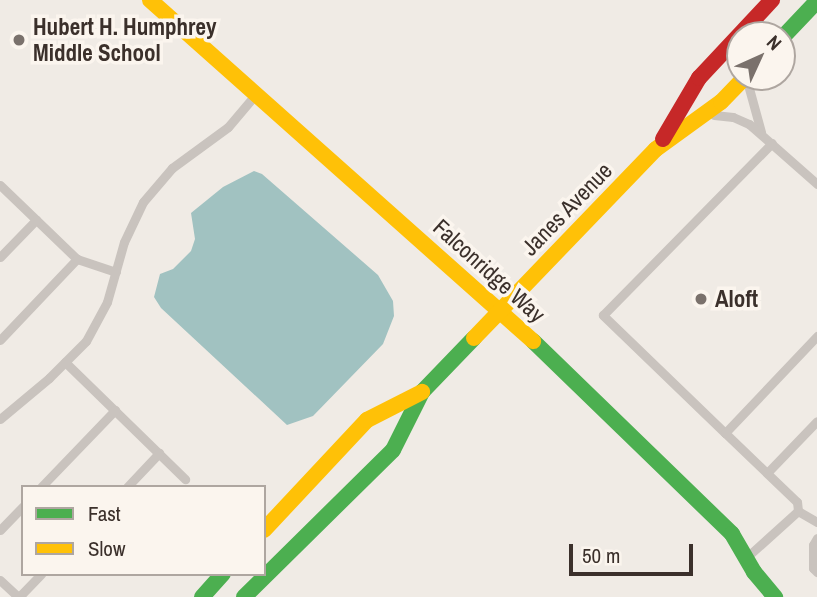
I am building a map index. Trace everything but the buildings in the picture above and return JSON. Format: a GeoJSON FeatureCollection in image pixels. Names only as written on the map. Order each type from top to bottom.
{"type":"FeatureCollection","features":[{"type":"Feature","properties":{"kind":"street","name":"Falconridge Way"},"geometry":{"type":"LineString","coordinates":[[150,0],[501,310],[732,534],[775,597]]}},
{"type":"Feature","properties":{"kind":"street","name":"Janes Avenue"},"geometry":{"type":"LineString","coordinates":[[656,149],[699,78],[772,0]]}},
{"type":"Feature","properties":{"kind":"street"},"geometry":{"type":"LineString","coordinates":[[796,23],[817,1]]}},
{"type":"Feature","properties":{"kind":"street","name":"Janes Avenue"},"geometry":{"type":"LineString","coordinates":[[266,575],[393,450],[422,392],[656,149],[706,114],[731,91]]}},
{"type":"Feature","properties":{"kind":"street","name":"Janes Avenue"},"geometry":{"type":"LineString","coordinates":[[266,528],[367,420],[422,392]]}},
{"type":"Feature","properties":{"kind":"street"},"geometry":{"type":"LineString","coordinates":[[202,597],[221,576]]}},
{"type":"Feature","properties":{"kind":"street","name":"Janes Avenue"},"geometry":{"type":"LineString","coordinates":[[244,597],[265,576]]}},
{"type":"Feature","properties":{"kind":"lane"},"geometry":{"type":"LineString","coordinates":[[750,91],[761,134]]}},
{"type":"Feature","properties":{"kind":"lane"},"geometry":{"type":"LineString","coordinates":[[0,419],[86,341],[107,302],[124,242],[143,202],[172,168],[228,127],[257,94]]}},
{"type":"Feature","properties":{"kind":"lane"},"geometry":{"type":"LineString","coordinates":[[706,114],[733,117],[761,134],[817,184]]}},
{"type":"Feature","properties":{"kind":"lane"},"geometry":{"type":"LineString","coordinates":[[772,143],[603,315],[797,502],[798,510]]}},
{"type":"Feature","properties":{"kind":"lane"},"geometry":{"type":"LineString","coordinates":[[0,185],[77,259],[116,272]]}},
{"type":"Feature","properties":{"kind":"lane"},"geometry":{"type":"LineString","coordinates":[[0,257],[36,220]]}},
{"type":"Feature","properties":{"kind":"lane"},"geometry":{"type":"LineString","coordinates":[[0,340],[77,259]]}},
{"type":"Feature","properties":{"kind":"lane"},"geometry":{"type":"LineString","coordinates":[[725,433],[817,337]]}},
{"type":"Feature","properties":{"kind":"lane"},"geometry":{"type":"LineString","coordinates":[[65,362],[185,479]]}},
{"type":"Feature","properties":{"kind":"lane"},"geometry":{"type":"LineString","coordinates":[[43,485],[114,410]]}},
{"type":"Feature","properties":{"kind":"lane"},"geometry":{"type":"LineString","coordinates":[[767,473],[817,421]]}},
{"type":"Feature","properties":{"kind":"lane"},"geometry":{"type":"LineString","coordinates":[[129,485],[159,453]]}},
{"type":"Feature","properties":{"kind":"lane"},"geometry":{"type":"LineString","coordinates":[[0,530],[21,508]]}},
{"type":"Feature","properties":{"kind":"lane"},"geometry":{"type":"LineString","coordinates":[[746,558],[798,510]]}},
{"type":"Feature","properties":{"kind":"lane"},"geometry":{"type":"LineString","coordinates":[[798,510],[817,522]]}},
{"type":"Feature","properties":{"kind":"lane"},"geometry":{"type":"LineString","coordinates":[[817,538],[813,545],[813,568],[817,572]]}},
{"type":"Feature","properties":{"kind":"lane"},"geometry":{"type":"LineString","coordinates":[[0,580],[19,597],[39,576]]}},
{"type":"Feature","properties":{"kind":"water"},"geometry":{"type":"Polygon","coordinates":[[[254,171],[262,174],[378,275],[393,301],[394,316],[383,344],[313,416],[287,425],[161,308],[154,297],[160,274],[173,269],[191,251],[195,239],[191,213],[223,187],[254,171]]]}},
{"type":"Feature","properties":{"kind":"traffic: fast"},"geometry":{"type":"LineString","coordinates":[[796,23],[817,1]]}},
{"type":"Feature","properties":{"kind":"traffic: fast"},"geometry":{"type":"LineString","coordinates":[[266,575],[393,450],[422,392],[474,338]]}},
{"type":"Feature","properties":{"kind":"traffic: fast"},"geometry":{"type":"LineString","coordinates":[[533,341],[732,534],[754,572],[775,597]]}},
{"type":"Feature","properties":{"kind":"traffic: fast"},"geometry":{"type":"LineString","coordinates":[[202,597],[221,576]]}},
{"type":"Feature","properties":{"kind":"traffic: fast"},"geometry":{"type":"LineString","coordinates":[[244,597],[265,576]]}},
{"type":"Feature","properties":{"kind":"traffic: slow"},"geometry":{"type":"LineString","coordinates":[[150,0],[533,341]]}},
{"type":"Feature","properties":{"kind":"traffic: slow"},"geometry":{"type":"LineString","coordinates":[[474,338],[656,149],[721,102],[732,91]]}},
{"type":"Feature","properties":{"kind":"traffic: slow"},"geometry":{"type":"LineString","coordinates":[[266,528],[367,420],[422,392]]}},
{"type":"Feature","properties":{"kind":"traffic: jam"},"geometry":{"type":"LineString","coordinates":[[663,139],[699,78],[772,0]]}},
{"type":"Feature","properties":{"kind":"place","name":"Hubert H. Humphrey Middle School"},"geometry":{"type":"Point","coordinates":[19,40]}},
{"type":"Feature","properties":{"kind":"place","name":"Aloft"},"geometry":{"type":"Point","coordinates":[701,299]}}]}
